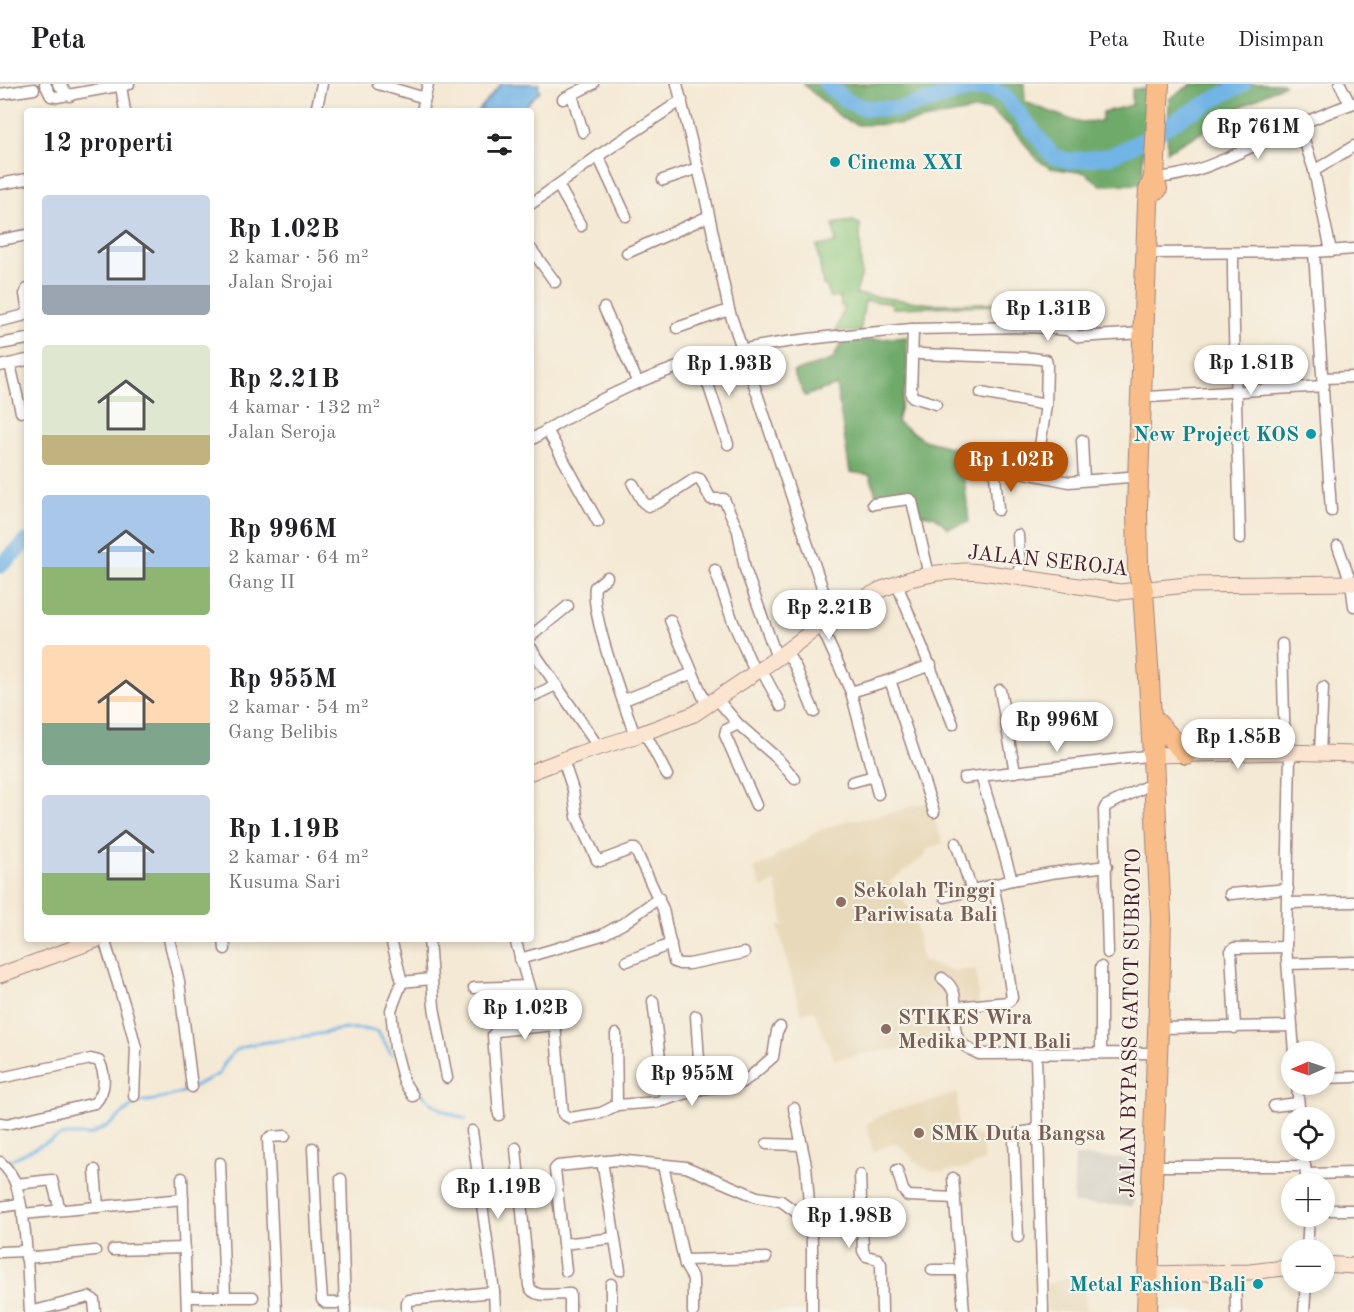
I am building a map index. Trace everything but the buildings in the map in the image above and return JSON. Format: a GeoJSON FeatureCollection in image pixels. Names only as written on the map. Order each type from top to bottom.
{"type":"FeatureCollection","features":[{"type":"Feature","properties":{"kind":"highway","name":"JALAN BYPASS GATOT SUBROTO"},"geometry":{"type":"LineString","coordinates":[[1142,475],[1149,397],[1151,254],[1149,189],[1154,172],[1158,88]]}},
{"type":"Feature","properties":{"kind":"highway","name":"JALAN BYPASS GATOT SUBROTO"},"geometry":{"type":"LineString","coordinates":[[1147,1312],[1153,1275],[1153,1166],[1157,1053],[1163,1028],[1155,782],[1158,755],[1152,718],[1143,591],[1138,569],[1142,475],[1143,333],[1151,254]]}},
{"type":"Feature","properties":{"kind":"highway"},"geometry":{"type":"LineString","coordinates":[[1152,718],[1186,754]]}},
{"type":"Feature","properties":{"kind":"street"},"geometry":{"type":"LineString","coordinates":[[45,84],[51,96],[70,96],[125,85],[126,108]]}},
{"type":"Feature","properties":{"kind":"street"},"geometry":{"type":"LineString","coordinates":[[58,84],[70,96]]}},
{"type":"Feature","properties":{"kind":"street"},"geometry":{"type":"LineString","coordinates":[[317,108],[322,84]]}},
{"type":"Feature","properties":{"kind":"street"},"geometry":{"type":"LineString","coordinates":[[378,84],[425,98]]}},
{"type":"Feature","properties":{"kind":"street"},"geometry":{"type":"LineString","coordinates":[[423,108],[428,84]]}},
{"type":"Feature","properties":{"kind":"street"},"geometry":{"type":"LineString","coordinates":[[583,132],[568,97],[593,84]]}},
{"type":"Feature","properties":{"kind":"street"},"geometry":{"type":"LineString","coordinates":[[677,84],[729,310],[824,593],[824,623],[851,692],[878,794]]}},
{"type":"Feature","properties":{"kind":"street"},"geometry":{"type":"LineString","coordinates":[[1154,172],[1168,177],[1211,166],[1352,103],[1340,84]]}},
{"type":"Feature","properties":{"kind":"street"},"geometry":{"type":"LineString","coordinates":[[0,94],[34,89]]}},
{"type":"Feature","properties":{"kind":"street"},"geometry":{"type":"LineString","coordinates":[[534,202],[682,100]]}},
{"type":"Feature","properties":{"kind":"street"},"geometry":{"type":"LineString","coordinates":[[1299,125],[1314,170],[1331,250]]}},
{"type":"Feature","properties":{"kind":"street"},"geometry":{"type":"LineString","coordinates":[[1314,170],[1354,146]]}},
{"type":"Feature","properties":{"kind":"street"},"geometry":{"type":"LineString","coordinates":[[598,156],[626,216]]}},
{"type":"Feature","properties":{"kind":"street"},"geometry":{"type":"LineString","coordinates":[[663,180],[698,168]]}},
{"type":"Feature","properties":{"kind":"street"},"geometry":{"type":"LineString","coordinates":[[0,184],[24,180]]}},
{"type":"Feature","properties":{"kind":"street"},"geometry":{"type":"LineString","coordinates":[[558,184],[581,226]]}},
{"type":"Feature","properties":{"kind":"street"},"geometry":{"type":"LineString","coordinates":[[627,253],[709,216]]}},
{"type":"Feature","properties":{"kind":"street"},"geometry":{"type":"LineString","coordinates":[[0,240],[24,236]]}},
{"type":"Feature","properties":{"kind":"street"},"geometry":{"type":"LineString","coordinates":[[1151,254],[1233,254],[1354,249]]}},
{"type":"Feature","properties":{"kind":"street"},"geometry":{"type":"LineString","coordinates":[[1314,252],[1331,511]]}},
{"type":"Feature","properties":{"kind":"street"},"geometry":{"type":"LineString","coordinates":[[534,253],[555,282]]}},
{"type":"Feature","properties":{"kind":"street"},"geometry":{"type":"LineString","coordinates":[[1233,254],[1240,539]]}},
{"type":"Feature","properties":{"kind":"street"},"geometry":{"type":"LineString","coordinates":[[604,308],[638,384]]}},
{"type":"Feature","properties":{"kind":"street"},"geometry":{"type":"LineString","coordinates":[[677,328],[729,310]]}},
{"type":"Feature","properties":{"kind":"street"},"geometry":{"type":"LineString","coordinates":[[0,321],[24,314]]}},
{"type":"Feature","properties":{"kind":"street"},"geometry":{"type":"LineString","coordinates":[[534,438],[573,414],[638,384],[700,360],[743,349],[832,336],[913,329],[1032,327],[1067,330],[1079,337],[1143,333]]}},
{"type":"Feature","properties":{"kind":"street"},"geometry":{"type":"LineString","coordinates":[[913,329],[911,395],[936,404]]}},
{"type":"Feature","properties":{"kind":"street"},"geometry":{"type":"LineString","coordinates":[[0,344],[24,340]]}},
{"type":"Feature","properties":{"kind":"street"},"geometry":{"type":"LineString","coordinates":[[920,354],[1044,360],[1047,365],[1046,405],[1036,474]]}},
{"type":"Feature","properties":{"kind":"street"},"geometry":{"type":"LineString","coordinates":[[700,360],[728,444]]}},
{"type":"Feature","properties":{"kind":"street"},"geometry":{"type":"LineString","coordinates":[[21,412],[5,365],[24,361]]}},
{"type":"Feature","properties":{"kind":"street"},"geometry":{"type":"LineString","coordinates":[[1149,397],[1236,392],[1354,377]]}},
{"type":"Feature","properties":{"kind":"street"},"geometry":{"type":"LineString","coordinates":[[981,393],[1046,405]]}},
{"type":"Feature","properties":{"kind":"street"},"geometry":{"type":"LineString","coordinates":[[547,430],[598,522]]}},
{"type":"Feature","properties":{"kind":"street"},"geometry":{"type":"LineString","coordinates":[[1082,440],[1084,480]]}},
{"type":"Feature","properties":{"kind":"street"},"geometry":{"type":"LineString","coordinates":[[998,510],[995,469],[1000,467],[1069,482],[1142,475]]}},
{"type":"Feature","properties":{"kind":"street"},"geometry":{"type":"LineString","coordinates":[[633,484],[643,502],[648,506],[659,502],[696,478],[700,479],[711,499],[724,499],[738,531],[745,569],[782,655],[796,668],[814,712]]}},
{"type":"Feature","properties":{"kind":"street"},"geometry":{"type":"LineString","coordinates":[[873,504],[909,499],[912,501],[929,574]]}},
{"type":"Feature","properties":{"kind":"street"},"geometry":{"type":"LineString","coordinates":[[1018,535],[1020,577]]}},
{"type":"Feature","properties":{"kind":"street"},"geometry":{"type":"LineString","coordinates":[[1338,546],[1353,583],[1354,606]]}},
{"type":"Feature","properties":{"kind":"street"},"geometry":{"type":"LineString","coordinates":[[715,570],[733,622],[758,671],[781,706]]}},
{"type":"Feature","properties":{"kind":"street","name":"JALAN SEROJA"},"geometry":{"type":"LineString","coordinates":[[534,771],[694,714],[782,655],[840,610],[882,590],[929,574],[965,571],[1114,592],[1198,585],[1353,583]]}},
{"type":"Feature","properties":{"kind":"street"},"geometry":{"type":"LineString","coordinates":[[607,578],[595,587],[596,607],[624,700],[640,734],[667,775]]}},
{"type":"Feature","properties":{"kind":"street"},"geometry":{"type":"LineString","coordinates":[[897,585],[953,724]]}},
{"type":"Feature","properties":{"kind":"street"},"geometry":{"type":"LineString","coordinates":[[824,593],[840,610]]}},
{"type":"Feature","properties":{"kind":"street"},"geometry":{"type":"LineString","coordinates":[[534,634],[568,606]]}},
{"type":"Feature","properties":{"kind":"street"},"geometry":{"type":"LineString","coordinates":[[670,620],[693,673],[712,703],[777,758],[795,779]]}},
{"type":"Feature","properties":{"kind":"street"},"geometry":{"type":"LineString","coordinates":[[1282,644],[1287,752],[1286,947],[1293,1041]]}},
{"type":"Feature","properties":{"kind":"street"},"geometry":{"type":"LineString","coordinates":[[534,652],[599,748]]}},
{"type":"Feature","properties":{"kind":"street"},"geometry":{"type":"LineString","coordinates":[[851,692],[931,665]]}},
{"type":"Feature","properties":{"kind":"street"},"geometry":{"type":"LineString","coordinates":[[624,700],[693,673]]}},
{"type":"Feature","properties":{"kind":"street"},"geometry":{"type":"LineString","coordinates":[[890,680],[934,812]]}},
{"type":"Feature","properties":{"kind":"street"},"geometry":{"type":"LineString","coordinates":[[534,696],[556,685]]}},
{"type":"Feature","properties":{"kind":"street"},"geometry":{"type":"LineString","coordinates":[[1320,754],[1323,687]]}},
{"type":"Feature","properties":{"kind":"street"},"geometry":{"type":"LineString","coordinates":[[1000,690],[1015,772]]}},
{"type":"Feature","properties":{"kind":"street"},"geometry":{"type":"LineString","coordinates":[[738,724],[726,730],[724,735],[756,805]]}},
{"type":"Feature","properties":{"kind":"street"},"geometry":{"type":"LineString","coordinates":[[964,778],[1158,755],[1287,752],[1354,754]]}},
{"type":"Feature","properties":{"kind":"street"},"geometry":{"type":"LineString","coordinates":[[563,760],[573,790],[577,817],[597,860],[635,849],[659,898],[668,926],[673,960],[680,964],[744,953]]}},
{"type":"Feature","properties":{"kind":"street"},"geometry":{"type":"LineString","coordinates":[[852,782],[874,776]]}},
{"type":"Feature","properties":{"kind":"street"},"geometry":{"type":"LineString","coordinates":[[981,776],[1012,880]]}},
{"type":"Feature","properties":{"kind":"street"},"geometry":{"type":"LineString","coordinates":[[1108,953],[1105,808],[1155,782]]}},
{"type":"Feature","properties":{"kind":"street"},"geometry":{"type":"LineString","coordinates":[[956,843],[972,891]]}},
{"type":"Feature","properties":{"kind":"street"},"geometry":{"type":"LineString","coordinates":[[945,897],[1012,880],[1107,866]]}},
{"type":"Feature","properties":{"kind":"street"},"geometry":{"type":"LineString","coordinates":[[956,1007],[1008,1002],[1012,998],[1003,933],[993,885]]}},
{"type":"Feature","properties":{"kind":"street"},"geometry":{"type":"LineString","coordinates":[[1230,894],[1288,889]]}},
{"type":"Feature","properties":{"kind":"street"},"geometry":{"type":"LineString","coordinates":[[520,958],[602,935],[624,923],[659,898]]}},
{"type":"Feature","properties":{"kind":"street"},"geometry":{"type":"LineString","coordinates":[[1288,903],[1354,902]]}},
{"type":"Feature","properties":{"kind":"street"},"geometry":{"type":"LineString","coordinates":[[103,942],[134,1039],[137,1055],[134,1096]]}},
{"type":"Feature","properties":{"kind":"street"},"geometry":{"type":"LineString","coordinates":[[171,942],[182,998],[192,1087]]}},
{"type":"Feature","properties":{"kind":"street"},"geometry":{"type":"LineString","coordinates":[[392,942],[402,982],[391,1010],[392,1020],[400,1072],[413,1096]]}},
{"type":"Feature","properties":{"kind":"street"},"geometry":{"type":"LineString","coordinates":[[429,942],[431,979],[447,1078]]}},
{"type":"Feature","properties":{"kind":"street"},"geometry":{"type":"LineString","coordinates":[[516,942],[540,1025]]}},
{"type":"Feature","properties":{"kind":"street"},"geometry":{"type":"LineString","coordinates":[[0,975],[73,944]]}},
{"type":"Feature","properties":{"kind":"street"},"geometry":{"type":"LineString","coordinates":[[627,961],[671,944]]}},
{"type":"Feature","properties":{"kind":"street"},"geometry":{"type":"LineString","coordinates":[[1235,1028],[1231,951],[1234,948],[1286,947]]}},
{"type":"Feature","properties":{"kind":"street"},"geometry":{"type":"LineString","coordinates":[[1288,964],[1354,962]]}},
{"type":"Feature","properties":{"kind":"street"},"geometry":{"type":"LineString","coordinates":[[1101,967],[1101,1052]]}},
{"type":"Feature","properties":{"kind":"street"},"geometry":{"type":"LineString","coordinates":[[942,978],[952,986],[956,1007],[957,1035],[960,1042],[982,1056],[1101,1052],[1157,1053]]}},
{"type":"Feature","properties":{"kind":"street"},"geometry":{"type":"LineString","coordinates":[[402,982],[431,979]]}},
{"type":"Feature","properties":{"kind":"street"},"geometry":{"type":"LineString","coordinates":[[474,988],[528,986]]}},
{"type":"Feature","properties":{"kind":"street"},"geometry":{"type":"LineString","coordinates":[[653,1001],[665,1100]]}},
{"type":"Feature","properties":{"kind":"street"},"geometry":{"type":"LineString","coordinates":[[696,1016],[701,1089]]}},
{"type":"Feature","properties":{"kind":"street"},"geometry":{"type":"LineString","coordinates":[[500,1115],[494,1032],[555,1025],[564,1115],[570,1118],[601,1113],[617,1105],[665,1100],[701,1089],[739,1084],[773,1057],[777,1031],[780,1027]]}},
{"type":"Feature","properties":{"kind":"street"},"geometry":{"type":"LineString","coordinates":[[1163,1028],[1292,1026]]}},
{"type":"Feature","properties":{"kind":"street"},"geometry":{"type":"LineString","coordinates":[[616,1034],[617,1105]]}},
{"type":"Feature","properties":{"kind":"street"},"geometry":{"type":"LineString","coordinates":[[1036,1055],[1043,1312]]}},
{"type":"Feature","properties":{"kind":"street"},"geometry":{"type":"LineString","coordinates":[[0,1078],[94,1059],[99,1061],[104,1074],[102,1091],[95,1103],[8,1124],[0,1123]]}},
{"type":"Feature","properties":{"kind":"street"},"geometry":{"type":"LineString","coordinates":[[1335,1078],[1354,1077]]}},
{"type":"Feature","properties":{"kind":"street"},"geometry":{"type":"LineString","coordinates":[[1298,1095],[1299,1107]]}},
{"type":"Feature","properties":{"kind":"street"},"geometry":{"type":"LineString","coordinates":[[1274,1106],[1298,1103]]}},
{"type":"Feature","properties":{"kind":"street"},"geometry":{"type":"LineString","coordinates":[[794,1108],[806,1165],[811,1223],[812,1312]]}},
{"type":"Feature","properties":{"kind":"street"},"geometry":{"type":"LineString","coordinates":[[1018,1237],[1014,1140],[1018,1133],[1038,1130]]}},
{"type":"Feature","properties":{"kind":"street"},"geometry":{"type":"LineString","coordinates":[[472,1131],[495,1312]]}},
{"type":"Feature","properties":{"kind":"street"},"geometry":{"type":"LineString","coordinates":[[276,1312],[269,1138],[285,1136]]}},
{"type":"Feature","properties":{"kind":"street"},"geometry":{"type":"LineString","coordinates":[[767,1144],[802,1145]]}},
{"type":"Feature","properties":{"kind":"street"},"geometry":{"type":"LineString","coordinates":[[313,1148],[322,1300],[345,1307],[341,1179]]}},
{"type":"Feature","properties":{"kind":"street"},"geometry":{"type":"LineString","coordinates":[[516,1148],[529,1286],[535,1294],[570,1294],[570,1312]]}},
{"type":"Feature","properties":{"kind":"street"},"geometry":{"type":"LineString","coordinates":[[566,1271],[556,1167],[602,1161],[642,1161],[686,1167],[757,1197],[781,1201],[811,1223]]}},
{"type":"Feature","properties":{"kind":"street"},"geometry":{"type":"LineString","coordinates":[[602,1161],[620,1270]]}},
{"type":"Feature","properties":{"kind":"street"},"geometry":{"type":"LineString","coordinates":[[220,1162],[225,1297]]}},
{"type":"Feature","properties":{"kind":"street"},"geometry":{"type":"LineString","coordinates":[[663,1165],[684,1260],[693,1279],[693,1312]]}},
{"type":"Feature","properties":{"kind":"street"},"geometry":{"type":"LineString","coordinates":[[4,1166],[16,1184],[21,1209],[30,1312],[89,1297],[94,1300],[95,1312]]}},
{"type":"Feature","properties":{"kind":"street"},"geometry":{"type":"LineString","coordinates":[[1153,1166],[1281,1174]]}},
{"type":"Feature","properties":{"kind":"street"},"geometry":{"type":"LineString","coordinates":[[95,1170],[98,1207]]}},
{"type":"Feature","properties":{"kind":"street"},"geometry":{"type":"LineString","coordinates":[[897,1170],[903,1190],[908,1196],[955,1198]]}},
{"type":"Feature","properties":{"kind":"street"},"geometry":{"type":"LineString","coordinates":[[1335,1174],[1354,1173]]}},
{"type":"Feature","properties":{"kind":"street"},"geometry":{"type":"LineString","coordinates":[[860,1175],[863,1251],[866,1256],[878,1259],[881,1264],[882,1312]]}},
{"type":"Feature","properties":{"kind":"street"},"geometry":{"type":"LineString","coordinates":[[182,1178],[187,1312]]}},
{"type":"Feature","properties":{"kind":"street"},"geometry":{"type":"LineString","coordinates":[[953,1178],[964,1312]]}},
{"type":"Feature","properties":{"kind":"street"},"geometry":{"type":"LineString","coordinates":[[16,1184],[52,1180],[60,1210]]}},
{"type":"Feature","properties":{"kind":"street"},"geometry":{"type":"LineString","coordinates":[[0,1207],[60,1210],[183,1199]]}},
{"type":"Feature","properties":{"kind":"street"},"geometry":{"type":"LineString","coordinates":[[1335,1210],[1354,1210]]}},
{"type":"Feature","properties":{"kind":"street"},"geometry":{"type":"LineString","coordinates":[[562,1244],[614,1238]]}},
{"type":"Feature","properties":{"kind":"street"},"geometry":{"type":"LineString","coordinates":[[113,1250],[184,1248]]}},
{"type":"Feature","properties":{"kind":"street"},"geometry":{"type":"LineString","coordinates":[[0,1252],[26,1255],[95,1251]]}},
{"type":"Feature","properties":{"kind":"street"},"geometry":{"type":"LineString","coordinates":[[684,1260],[766,1258]]}},
{"type":"Feature","properties":{"kind":"street"},"geometry":{"type":"LineString","coordinates":[[1335,1265],[1354,1266]]}},
{"type":"Feature","properties":{"kind":"street"},"geometry":{"type":"LineString","coordinates":[[1153,1275],[1281,1268]]}},
{"type":"Feature","properties":{"kind":"street"},"geometry":{"type":"LineString","coordinates":[[932,1270],[962,1270]]}},
{"type":"Feature","properties":{"kind":"street"},"geometry":{"type":"LineString","coordinates":[[1235,1272],[1236,1312]]}},
{"type":"Feature","properties":{"kind":"street"},"geometry":{"type":"LineString","coordinates":[[611,1284],[611,1312]]}},
{"type":"Feature","properties":{"kind":"street"},"geometry":{"type":"LineString","coordinates":[[407,1312],[408,1300],[494,1292]]}},
{"type":"Feature","properties":{"kind":"street"},"geometry":{"type":"LineString","coordinates":[[1304,1312],[1305,1293]]}},
{"type":"Feature","properties":{"kind":"street"},"geometry":{"type":"LineString","coordinates":[[187,1297],[253,1297]]}},
{"type":"Feature","properties":{"kind":"shaded area","name":"Sekolah Tinggi Pariwisata Bali"},"geometry":{"type":"Polygon","coordinates":[[[928,802],[943,843],[927,849],[925,856],[889,882],[914,915],[922,961],[954,971],[976,969],[979,1008],[951,1010],[951,1044],[878,1051],[834,1060],[813,1009],[801,1014],[778,927],[784,925],[776,882],[762,888],[753,868],[775,859],[774,856],[806,840],[815,832],[849,820],[869,818],[928,802]]]}},
{"type":"Feature","properties":{"kind":"shaded area","name":"SMK Duta Bangsa"},"geometry":{"type":"Polygon","coordinates":[[[957,1093],[958,1129],[981,1136],[984,1161],[967,1168],[942,1172],[920,1166],[896,1142],[873,1152],[867,1124],[890,1111],[957,1093]]]}},
{"type":"Feature","properties":{"kind":"shaded area"},"geometry":{"type":"Polygon","coordinates":[[[1075,1156],[1135,1159],[1133,1206],[1073,1204],[1075,1156]]]}},
{"type":"Feature","properties":{"kind":"shaded area"},"geometry":{"type":"Polygon","coordinates":[[[1083,1272],[1086,1312],[1047,1312],[1046,1285],[1083,1272]]]}},
{"type":"Feature","properties":{"kind":"green space"},"geometry":{"type":"Polygon","coordinates":[[[803,84],[1024,84],[1025,102],[1077,122],[1101,121],[1103,112],[1132,105],[1132,89],[1146,89],[1142,184],[1100,185],[1086,173],[1050,168],[1038,160],[1011,127],[990,110],[974,110],[901,124],[858,125],[842,118],[803,84]]]}},
{"type":"Feature","properties":{"kind":"green space"},"geometry":{"type":"Polygon","coordinates":[[[1192,84],[1285,84],[1225,115],[1199,134],[1167,151],[1169,99],[1192,84]]]}},
{"type":"Feature","properties":{"kind":"green space"},"geometry":{"type":"Polygon","coordinates":[[[853,221],[860,224],[861,276],[856,294],[931,304],[1037,302],[1037,304],[892,308],[892,303],[865,301],[860,332],[836,331],[844,307],[841,306],[840,297],[829,297],[827,287],[823,285],[817,246],[836,243],[833,224],[853,221]]]}},
{"type":"Feature","properties":{"kind":"green space"},"geometry":{"type":"Polygon","coordinates":[[[907,337],[907,380],[897,422],[924,440],[961,450],[969,522],[948,528],[934,516],[921,514],[913,494],[877,498],[870,475],[850,472],[836,385],[805,396],[793,372],[832,360],[842,342],[907,337]]]}},
{"type":"Feature","properties":{"kind":"water"},"geometry":{"type":"Polygon","coordinates":[[[501,84],[539,84],[540,91],[523,108],[481,108],[501,84]]]}},
{"type":"Feature","properties":{"kind":"waterway"},"geometry":{"type":"LineString","coordinates":[[826,84],[847,101],[864,108],[898,109],[969,90],[989,88],[1005,96],[1053,156],[1070,161],[1110,156],[1152,136],[1183,116],[1243,84]]}},
{"type":"Feature","properties":{"kind":"waterway"},"geometry":{"type":"LineString","coordinates":[[0,566],[24,544]]}},
{"type":"Feature","properties":{"kind":"waterway"},"geometry":{"type":"LineString","coordinates":[[4,1163],[62,1135],[90,1135],[109,1125],[137,1102],[156,1100],[180,1093],[219,1074],[231,1055],[244,1046],[338,1030],[359,1029],[378,1032],[392,1055]]}},
{"type":"Feature","properties":{"kind":"waterway"},"geometry":{"type":"LineString","coordinates":[[407,1078],[433,1104],[466,1119]]}},
{"type":"Feature","properties":{"kind":"place","name":"Cinema XXI"},"geometry":{"type":"Point","coordinates":[835,162]}},
{"type":"Feature","properties":{"kind":"place","name":"New Project KOS"},"geometry":{"type":"Point","coordinates":[1311,434]}},
{"type":"Feature","properties":{"kind":"place","name":"Sekolah Tinggi Pariwisata Bali"},"geometry":{"type":"Point","coordinates":[841,902]}},
{"type":"Feature","properties":{"kind":"place","name":"STIKES Wira Medika PPNI Bali"},"geometry":{"type":"Point","coordinates":[886,1029]}},
{"type":"Feature","properties":{"kind":"place","name":"SMK Duta Bangsa"},"geometry":{"type":"Point","coordinates":[919,1133]}},
{"type":"Feature","properties":{"kind":"place","name":"Metal Fashion Bali"},"geometry":{"type":"Point","coordinates":[1258,1284]}}]}
